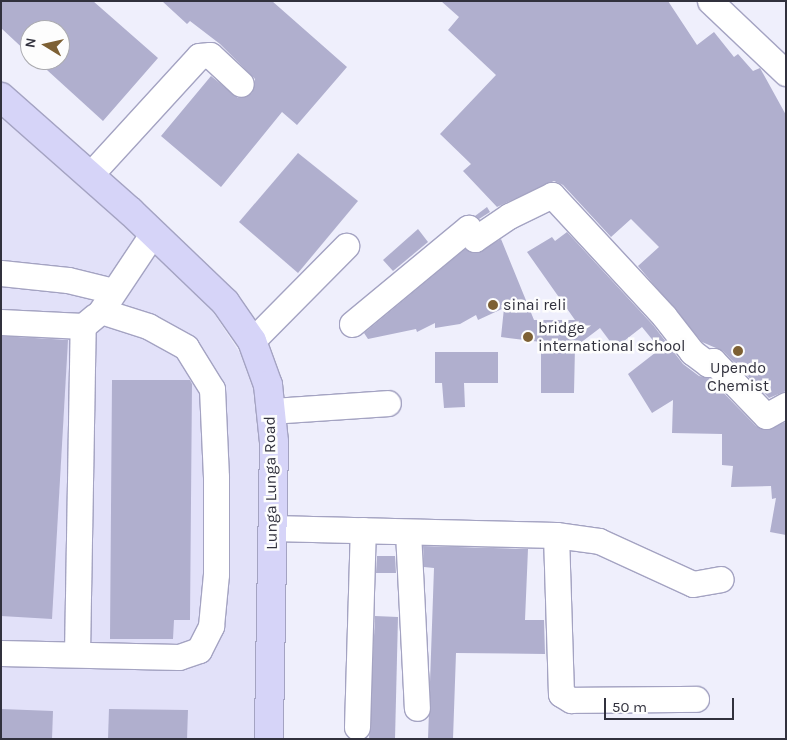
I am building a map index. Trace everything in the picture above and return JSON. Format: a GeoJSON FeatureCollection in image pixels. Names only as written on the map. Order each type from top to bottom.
{"type":"FeatureCollection","features":[{"type":"Feature","properties":{"kind":"main road","name":"Lunga Lunga Road"},"geometry":{"type":"LineString","coordinates":[[1,97],[90,175],[225,302],[252,341],[268,385],[271,411],[272,528],[269,739]]}},
{"type":"Feature","properties":{"kind":"street"},"geometry":{"type":"LineString","coordinates":[[710,1],[786,73]]}},
{"type":"Feature","properties":{"kind":"street"},"geometry":{"type":"LineString","coordinates":[[90,175],[199,56],[210,55],[241,84]]}},
{"type":"Feature","properties":{"kind":"street"},"geometry":{"type":"LineString","coordinates":[[352,324],[468,228],[474,239],[509,216],[552,195],[651,301],[692,352],[708,364],[712,361],[766,416],[786,405]]}},
{"type":"Feature","properties":{"kind":"street"},"geometry":{"type":"LineString","coordinates":[[77,654],[99,309],[153,233]]}},
{"type":"Feature","properties":{"kind":"street"},"geometry":{"type":"LineString","coordinates":[[252,341],[346,246]]}},
{"type":"Feature","properties":{"kind":"street"},"geometry":{"type":"LineString","coordinates":[[1,273],[68,280],[99,309],[148,326],[186,347],[212,389],[216,477],[216,574],[211,626],[199,650],[179,656],[1,653]]}},
{"type":"Feature","properties":{"kind":"street"},"geometry":{"type":"LineString","coordinates":[[1,322],[99,309]]}},
{"type":"Feature","properties":{"kind":"street"},"geometry":{"type":"LineString","coordinates":[[271,411],[388,403]]}},
{"type":"Feature","properties":{"kind":"street"},"geometry":{"type":"LineString","coordinates":[[272,528],[556,535],[599,541],[693,584],[721,579]]}},
{"type":"Feature","properties":{"kind":"street"},"geometry":{"type":"LineString","coordinates":[[357,727],[363,530]]}},
{"type":"Feature","properties":{"kind":"street"},"geometry":{"type":"LineString","coordinates":[[408,532],[417,708]]}},
{"type":"Feature","properties":{"kind":"street"},"geometry":{"type":"LineString","coordinates":[[556,535],[561,694],[571,700],[696,699]]}},
{"type":"Feature","properties":{"kind":"shaded area"},"geometry":{"type":"Polygon","coordinates":[[[1,114],[191,278],[251,370],[265,490],[258,739],[1,739],[1,114]]]}},
{"type":"Feature","properties":{"kind":"building"},"geometry":{"type":"Polygon","coordinates":[[[1,1],[93,1],[158,58],[103,121],[47,70],[70,70],[70,20],[20,20],[20,46],[1,28],[1,1]]]}},
{"type":"Feature","properties":{"kind":"building"},"geometry":{"type":"Polygon","coordinates":[[[162,1],[272,1],[347,67],[297,125],[282,112],[221,187],[161,136],[211,76],[238,98],[252,93],[255,79],[220,44],[190,21],[187,24],[162,1]]]}},
{"type":"Feature","properties":{"kind":"building"},"geometry":{"type":"Polygon","coordinates":[[[441,1],[668,1],[697,45],[714,32],[734,57],[738,54],[753,71],[760,68],[786,115],[786,391],[769,398],[723,351],[702,342],[638,266],[659,247],[631,219],[611,237],[563,185],[554,181],[497,207],[463,171],[471,164],[440,134],[496,75],[448,30],[459,17],[441,1]]]}},
{"type":"Feature","properties":{"kind":"building"},"geometry":{"type":"Polygon","coordinates":[[[298,153],[358,201],[298,273],[239,222],[298,153]]]}},
{"type":"Feature","properties":{"kind":"building"},"geometry":{"type":"Polygon","coordinates":[[[487,207],[490,212],[479,219],[475,216],[487,207]]]}},
{"type":"Feature","properties":{"kind":"building"},"geometry":{"type":"Polygon","coordinates":[[[418,229],[428,242],[393,271],[383,260],[418,229]]]}},
{"type":"Feature","properties":{"kind":"building"},"geometry":{"type":"Polygon","coordinates":[[[567,232],[653,325],[683,364],[699,376],[709,378],[756,426],[764,430],[786,422],[786,535],[770,532],[776,498],[772,499],[771,486],[731,487],[733,466],[722,465],[722,434],[672,433],[673,400],[652,413],[628,374],[660,349],[642,327],[615,348],[600,328],[575,347],[574,393],[541,393],[541,342],[501,337],[504,308],[478,320],[476,315],[460,324],[435,328],[435,323],[417,332],[416,329],[368,339],[364,333],[465,249],[476,253],[501,239],[534,320],[575,320],[527,252],[552,237],[555,241],[567,232]]]}},
{"type":"Feature","properties":{"kind":"building"},"geometry":{"type":"Polygon","coordinates":[[[1,336],[68,340],[52,619],[1,616],[1,336]]]}},
{"type":"Feature","properties":{"kind":"building"},"geometry":{"type":"Polygon","coordinates":[[[435,352],[498,352],[498,383],[464,383],[465,407],[444,408],[442,383],[435,383],[435,352]]]}},
{"type":"Feature","properties":{"kind":"building"},"geometry":{"type":"Polygon","coordinates":[[[112,380],[190,380],[192,384],[190,620],[174,620],[173,639],[110,639],[112,380]]]}},
{"type":"Feature","properties":{"kind":"building"},"geometry":{"type":"Polygon","coordinates":[[[423,546],[528,549],[525,620],[544,620],[545,654],[456,653],[453,739],[428,739],[434,568],[424,567],[423,546]]]}},
{"type":"Feature","properties":{"kind":"building"},"geometry":{"type":"Polygon","coordinates":[[[377,556],[395,556],[396,573],[376,573],[377,556]]]}},
{"type":"Feature","properties":{"kind":"building"},"geometry":{"type":"Polygon","coordinates":[[[375,616],[398,617],[395,739],[369,739],[375,616]]]}},
{"type":"Feature","properties":{"kind":"building"},"geometry":{"type":"Polygon","coordinates":[[[1,709],[53,711],[52,739],[1,739],[1,709]]]}},
{"type":"Feature","properties":{"kind":"building"},"geometry":{"type":"Polygon","coordinates":[[[109,709],[188,710],[187,739],[108,739],[109,709]]]}},
{"type":"Feature","properties":{"kind":"place","name":"sinai reli"},"geometry":{"type":"Point","coordinates":[493,305]}},
{"type":"Feature","properties":{"kind":"place","name":"bridge international school"},"geometry":{"type":"Point","coordinates":[528,337]}},
{"type":"Feature","properties":{"kind":"place","name":"Upendo Chemist"},"geometry":{"type":"Point","coordinates":[738,351]}}]}
